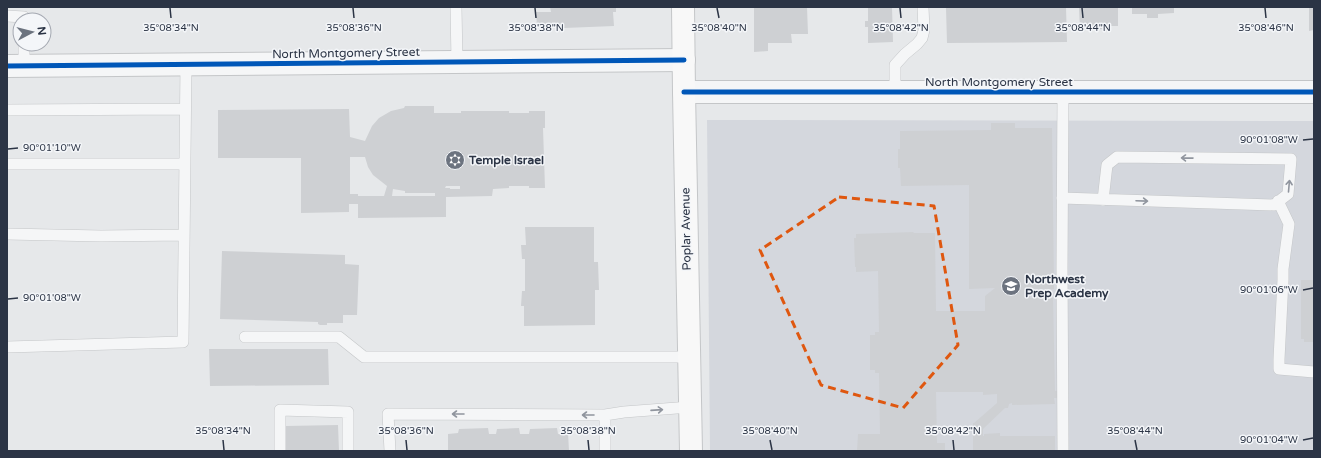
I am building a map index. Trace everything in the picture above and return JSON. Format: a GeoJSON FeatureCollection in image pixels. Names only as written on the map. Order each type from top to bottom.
{"type":"FeatureCollection","features":[{"type":"Feature","properties":{"kind":"main road","name":"Poplar Avenue"},"geometry":{"type":"LineString","coordinates":[[683,7],[691,451]]}},
{"type":"Feature","properties":{"kind":"street","name":"North Montgomery Street"},"geometry":{"type":"LineString","coordinates":[[15,66],[684,60]]}},
{"type":"Feature","properties":{"kind":"street","name":"North Montgomery Street"},"geometry":{"type":"LineString","coordinates":[[684,92],[1314,92]]}},
{"type":"Feature","properties":{"kind":"lane"},"geometry":{"type":"LineString","coordinates":[[456,7],[457,62]]}},
{"type":"Feature","properties":{"kind":"lane"},"geometry":{"type":"LineString","coordinates":[[895,92],[895,65],[905,54],[918,44],[922,38],[924,30],[923,7]]}},
{"type":"Feature","properties":{"kind":"lane"},"geometry":{"type":"LineString","coordinates":[[15,66],[21,52]]}},
{"type":"Feature","properties":{"kind":"lane"},"geometry":{"type":"LineString","coordinates":[[7,347],[183,342],[186,64]]}},
{"type":"Feature","properties":{"kind":"lane"},"geometry":{"type":"LineString","coordinates":[[1063,92],[1063,451]]}},
{"type":"Feature","properties":{"kind":"lane"},"geometry":{"type":"LineString","coordinates":[[7,110],[185,109]]}},
{"type":"Feature","properties":{"kind":"lane"},"geometry":{"type":"LineString","coordinates":[[1062,198],[1103,200],[1274,204],[1288,194],[1291,159],[1118,157],[1107,165],[1103,200]]}},
{"type":"Feature","properties":{"kind":"lane"},"geometry":{"type":"LineString","coordinates":[[7,164],[184,164]]}},
{"type":"Feature","properties":{"kind":"lane"},"geometry":{"type":"LineString","coordinates":[[1278,201],[1289,224],[1282,268],[1283,280],[1279,369],[1314,372]]}},
{"type":"Feature","properties":{"kind":"lane"},"geometry":{"type":"LineString","coordinates":[[7,234],[101,236],[184,235]]}},
{"type":"Feature","properties":{"kind":"lane"},"geometry":{"type":"LineString","coordinates":[[245,337],[339,337],[364,357],[689,357]]}},
{"type":"Feature","properties":{"kind":"lane"},"geometry":{"type":"LineString","coordinates":[[390,451],[388,414],[605,415],[624,412],[690,407]]}},
{"type":"Feature","properties":{"kind":"lane"},"geometry":{"type":"LineString","coordinates":[[280,451],[280,410],[348,412],[348,451]]}},
{"type":"Feature","properties":{"kind":"lane"},"geometry":{"type":"LineString","coordinates":[[605,415],[605,451]]}},
{"type":"Feature","properties":{"kind":"highlighted area"},"geometry":{"type":"Polygon","coordinates":[[[839,197],[934,206],[958,345],[903,408],[821,385],[760,250],[839,197]]]}},
{"type":"Feature","properties":{"kind":"shaded area","name":"Northwest Prep Academy"},"geometry":{"type":"Polygon","coordinates":[[[707,120],[1314,121],[1314,451],[710,451],[707,120]]]}},
{"type":"Feature","properties":{"kind":"building"},"geometry":{"type":"Polygon","coordinates":[[[550,7],[616,7],[616,12],[613,12],[614,26],[564,28],[563,26],[537,26],[536,12],[551,12],[550,7]]]}},
{"type":"Feature","properties":{"kind":"building"},"geometry":{"type":"Polygon","coordinates":[[[754,7],[807,7],[808,34],[791,34],[792,43],[768,43],[768,51],[754,52],[754,7]]]}},
{"type":"Feature","properties":{"kind":"building"},"geometry":{"type":"Polygon","coordinates":[[[868,7],[892,7],[893,42],[868,43],[868,27],[865,27],[865,21],[868,21],[868,7]]]}},
{"type":"Feature","properties":{"kind":"building"},"geometry":{"type":"Polygon","coordinates":[[[1066,7],[1067,42],[947,43],[946,8],[1066,7]]]}},
{"type":"Feature","properties":{"kind":"building"},"geometry":{"type":"Polygon","coordinates":[[[1118,7],[1118,26],[1107,26],[1107,29],[1080,30],[1079,8],[1118,7]]]}},
{"type":"Feature","properties":{"kind":"building"},"geometry":{"type":"Polygon","coordinates":[[[1132,7],[1174,7],[1174,13],[1158,14],[1158,18],[1147,18],[1147,14],[1132,14],[1132,7]]]}},
{"type":"Feature","properties":{"kind":"building"},"geometry":{"type":"Polygon","coordinates":[[[1309,7],[1314,7],[1314,30],[1309,31],[1309,7]]]}},
{"type":"Feature","properties":{"kind":"building","name":"Temple Israel"},"geometry":{"type":"Polygon","coordinates":[[[405,106],[434,106],[434,113],[461,113],[461,111],[509,111],[509,113],[529,113],[529,111],[545,111],[545,128],[543,128],[545,188],[509,186],[509,188],[493,189],[492,196],[446,197],[446,217],[358,218],[358,204],[349,204],[349,212],[301,213],[301,158],[218,158],[218,110],[349,109],[350,137],[365,141],[372,126],[379,118],[391,111],[404,108],[405,106]],[[350,157],[350,194],[358,194],[358,196],[384,196],[387,186],[373,175],[368,167],[365,157],[350,157]],[[446,186],[445,188],[460,189],[460,186],[446,186]],[[393,189],[392,196],[435,196],[435,193],[405,193],[405,191],[393,189]]]}},
{"type":"Feature","properties":{"kind":"building"},"geometry":{"type":"Polygon","coordinates":[[[991,123],[1015,123],[1015,128],[1052,128],[1054,289],[1030,289],[1030,298],[1053,298],[1055,391],[1060,390],[1061,398],[1054,398],[1055,404],[1009,404],[1008,408],[1005,408],[983,429],[983,436],[984,434],[1000,433],[1000,436],[1055,436],[1055,451],[973,451],[973,423],[997,403],[997,394],[983,395],[983,392],[936,392],[937,443],[945,443],[945,451],[857,451],[858,434],[880,434],[879,373],[875,373],[875,370],[870,370],[870,335],[875,335],[875,332],[879,332],[878,271],[856,272],[854,238],[856,238],[856,234],[914,232],[913,233],[935,233],[936,311],[985,311],[985,296],[995,288],[969,289],[969,185],[901,186],[900,168],[898,168],[898,149],[900,149],[900,131],[991,130],[991,123]]]}},
{"type":"Feature","properties":{"kind":"building"},"geometry":{"type":"Polygon","coordinates":[[[525,227],[594,227],[594,262],[598,262],[599,290],[595,290],[595,325],[524,326],[524,306],[521,306],[522,291],[525,291],[525,259],[522,259],[521,245],[526,245],[525,227]]]}},
{"type":"Feature","properties":{"kind":"building"},"geometry":{"type":"Polygon","coordinates":[[[222,251],[345,255],[345,264],[359,265],[357,315],[343,315],[343,323],[327,323],[327,325],[320,325],[318,322],[220,319],[222,251]]]}},
{"type":"Feature","properties":{"kind":"building"},"geometry":{"type":"Polygon","coordinates":[[[1301,280],[1314,280],[1314,342],[1304,342],[1304,339],[1301,339],[1301,280]]]}},
{"type":"Feature","properties":{"kind":"building"},"geometry":{"type":"Polygon","coordinates":[[[209,349],[328,349],[329,385],[210,386],[209,349]]]}},
{"type":"Feature","properties":{"kind":"building"},"geometry":{"type":"Polygon","coordinates":[[[338,425],[339,451],[286,451],[286,426],[338,425]]]}},
{"type":"Feature","properties":{"kind":"building"},"geometry":{"type":"Polygon","coordinates":[[[488,428],[489,434],[496,434],[497,429],[519,428],[520,434],[529,434],[530,429],[557,428],[558,434],[568,433],[569,451],[448,451],[448,434],[458,433],[459,429],[488,428]]]}},
{"type":"Feature","properties":{"kind":"cycle path"},"geometry":{"type":"LineString","coordinates":[[7,66],[684,60]]}},
{"type":"Feature","properties":{"kind":"cycle path"},"geometry":{"type":"LineString","coordinates":[[684,92],[1314,92]]}},
{"type":"Feature","properties":{"kind":"place","name":"Temple Israel"},"geometry":{"type":"Point","coordinates":[455,160]}},
{"type":"Feature","properties":{"kind":"place","name":"Northwest Prep Academy"},"geometry":{"type":"Point","coordinates":[1011,286]}}]}
